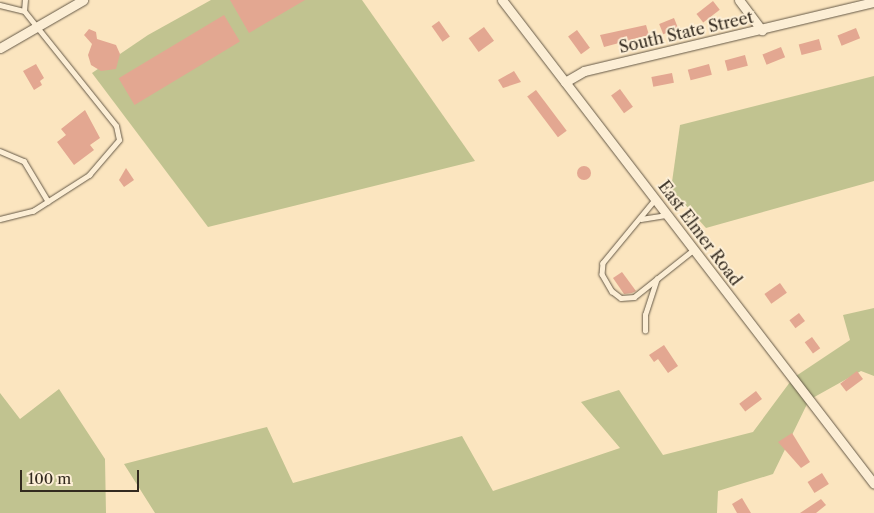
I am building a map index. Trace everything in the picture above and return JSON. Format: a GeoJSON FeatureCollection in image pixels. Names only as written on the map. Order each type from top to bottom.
{"type":"FeatureCollection","features":[{"type":"Feature","properties":{"kind":"street"},"geometry":{"type":"LineString","coordinates":[[0,48],[83,0]]}},
{"type":"Feature","properties":{"kind":"street","name":"East Elmer Road"},"geometry":{"type":"LineString","coordinates":[[502,0],[874,484]]}},
{"type":"Feature","properties":{"kind":"street"},"geometry":{"type":"LineString","coordinates":[[739,0],[762,30]]}},
{"type":"Feature","properties":{"kind":"street","name":"South State Street"},"geometry":{"type":"LineString","coordinates":[[565,82],[584,71],[874,2]]}},
{"type":"Feature","properties":{"kind":"lane"},"geometry":{"type":"LineString","coordinates":[[0,219],[33,211],[89,175],[119,140],[116,126],[34,28],[24,10],[25,0]]}},
{"type":"Feature","properties":{"kind":"lane"},"geometry":{"type":"LineString","coordinates":[[0,5],[24,10]]}},
{"type":"Feature","properties":{"kind":"lane"},"geometry":{"type":"LineString","coordinates":[[0,150],[24,161],[48,201]]}},
{"type":"Feature","properties":{"kind":"lane"},"geometry":{"type":"LineString","coordinates":[[655,199],[641,220],[623,234],[608,255],[602,274],[612,291],[627,300],[694,250]]}},
{"type":"Feature","properties":{"kind":"lane"},"geometry":{"type":"LineString","coordinates":[[641,220],[667,215]]}},
{"type":"Feature","properties":{"kind":"lane"},"geometry":{"type":"LineString","coordinates":[[645,331],[647,306],[658,278]]}},
{"type":"Feature","properties":{"kind":"green space"},"geometry":{"type":"Polygon","coordinates":[[[211,0],[362,0],[475,161],[208,227],[92,73],[148,35],[211,0]]]}},
{"type":"Feature","properties":{"kind":"green space"},"geometry":{"type":"Polygon","coordinates":[[[874,76],[874,181],[706,228],[671,189],[680,125],[874,76]]]}},
{"type":"Feature","properties":{"kind":"green space"},"geometry":{"type":"Polygon","coordinates":[[[874,308],[874,376],[861,371],[809,400],[773,474],[718,491],[717,513],[155,513],[124,464],[267,427],[293,483],[462,436],[493,491],[620,448],[581,402],[619,390],[663,455],[753,432],[793,378],[850,340],[843,315],[874,308]]]}},
{"type":"Feature","properties":{"kind":"green space"},"geometry":{"type":"Polygon","coordinates":[[[59,389],[105,459],[106,513],[0,513],[0,393],[20,419],[59,389]]]}},
{"type":"Feature","properties":{"kind":"building"},"geometry":{"type":"Polygon","coordinates":[[[230,0],[305,0],[249,33],[230,0]]]}},
{"type":"Feature","properties":{"kind":"building"},"geometry":{"type":"Polygon","coordinates":[[[713,1],[720,10],[703,23],[696,14],[713,1]]]}},
{"type":"Feature","properties":{"kind":"building"},"geometry":{"type":"Polygon","coordinates":[[[224,15],[240,42],[135,105],[119,78],[224,15]]]}},
{"type":"Feature","properties":{"kind":"building"},"geometry":{"type":"Polygon","coordinates":[[[674,18],[678,28],[663,34],[659,24],[674,18]]]}},
{"type":"Feature","properties":{"kind":"building"},"geometry":{"type":"Polygon","coordinates":[[[439,21],[450,37],[443,42],[432,26],[439,21]]]}},
{"type":"Feature","properties":{"kind":"building"},"geometry":{"type":"Polygon","coordinates":[[[646,25],[649,35],[604,47],[600,35],[646,25]]]}},
{"type":"Feature","properties":{"kind":"building"},"geometry":{"type":"Polygon","coordinates":[[[484,27],[494,41],[479,52],[469,38],[484,27]]]}},
{"type":"Feature","properties":{"kind":"building"},"geometry":{"type":"Polygon","coordinates":[[[856,28],[860,38],[842,46],[837,35],[856,28]]]}},
{"type":"Feature","properties":{"kind":"building"},"geometry":{"type":"Polygon","coordinates":[[[89,29],[96,32],[97,39],[116,45],[120,54],[116,69],[101,71],[91,65],[88,55],[92,44],[84,35],[89,29]]]}},
{"type":"Feature","properties":{"kind":"building"},"geometry":{"type":"Polygon","coordinates":[[[577,30],[590,48],[581,54],[568,36],[577,30]]]}},
{"type":"Feature","properties":{"kind":"building"},"geometry":{"type":"Polygon","coordinates":[[[819,39],[822,50],[802,55],[799,44],[819,39]]]}},
{"type":"Feature","properties":{"kind":"building"},"geometry":{"type":"Polygon","coordinates":[[[781,47],[785,57],[767,65],[762,54],[781,47]]]}},
{"type":"Feature","properties":{"kind":"building"},"geometry":{"type":"Polygon","coordinates":[[[745,55],[748,66],[728,71],[725,60],[745,55]]]}},
{"type":"Feature","properties":{"kind":"building"},"geometry":{"type":"Polygon","coordinates":[[[36,64],[44,78],[40,81],[42,85],[34,90],[23,71],[36,64]]]}},
{"type":"Feature","properties":{"kind":"building"},"geometry":{"type":"Polygon","coordinates":[[[709,64],[712,75],[691,80],[688,70],[709,64]]]}},
{"type":"Feature","properties":{"kind":"building"},"geometry":{"type":"Polygon","coordinates":[[[514,71],[521,82],[503,88],[498,80],[514,71]]]}},
{"type":"Feature","properties":{"kind":"building"},"geometry":{"type":"Polygon","coordinates":[[[672,73],[674,83],[653,87],[651,77],[672,73]]]}},
{"type":"Feature","properties":{"kind":"building"},"geometry":{"type":"Polygon","coordinates":[[[620,89],[633,107],[624,113],[611,95],[620,89]]]}},
{"type":"Feature","properties":{"kind":"building"},"geometry":{"type":"Polygon","coordinates":[[[536,90],[567,131],[558,137],[527,97],[536,90]]]}},
{"type":"Feature","properties":{"kind":"building"},"geometry":{"type":"Polygon","coordinates":[[[85,110],[100,138],[90,145],[94,150],[74,165],[57,142],[66,135],[61,129],[85,110]]]}},
{"type":"Feature","properties":{"kind":"building"},"geometry":{"type":"Polygon","coordinates":[[[581,166],[587,166],[591,173],[587,180],[581,180],[577,176],[577,170],[581,166]]]}},
{"type":"Feature","properties":{"kind":"building"},"geometry":{"type":"Polygon","coordinates":[[[126,168],[134,180],[124,187],[119,180],[126,168]]]}},
{"type":"Feature","properties":{"kind":"building"},"geometry":{"type":"Polygon","coordinates":[[[622,272],[636,291],[624,294],[613,278],[622,272]]]}},
{"type":"Feature","properties":{"kind":"building"},"geometry":{"type":"Polygon","coordinates":[[[780,283],[787,293],[771,304],[764,294],[780,283]]]}},
{"type":"Feature","properties":{"kind":"building"},"geometry":{"type":"Polygon","coordinates":[[[799,313],[805,321],[795,328],[789,320],[799,313]]]}},
{"type":"Feature","properties":{"kind":"building"},"geometry":{"type":"Polygon","coordinates":[[[812,337],[820,348],[813,354],[805,342],[812,337]]]}},
{"type":"Feature","properties":{"kind":"building"},"geometry":{"type":"Polygon","coordinates":[[[664,345],[678,366],[668,373],[658,359],[654,362],[649,355],[664,345]]]}},
{"type":"Feature","properties":{"kind":"building"},"geometry":{"type":"Polygon","coordinates":[[[857,371],[863,379],[846,392],[840,384],[857,371]]]}},
{"type":"Feature","properties":{"kind":"building"},"geometry":{"type":"Polygon","coordinates":[[[756,391],[762,399],[745,412],[739,404],[756,391]]]}},
{"type":"Feature","properties":{"kind":"building"},"geometry":{"type":"Polygon","coordinates":[[[792,433],[810,462],[801,468],[778,442],[792,433]]]}},
{"type":"Feature","properties":{"kind":"building"},"geometry":{"type":"Polygon","coordinates":[[[822,473],[829,484],[814,493],[808,482],[822,473]]]}},
{"type":"Feature","properties":{"kind":"building"},"geometry":{"type":"Polygon","coordinates":[[[742,498],[751,513],[737,513],[732,504],[742,498]]]}},
{"type":"Feature","properties":{"kind":"building"},"geometry":{"type":"Polygon","coordinates":[[[821,499],[826,505],[816,513],[800,513],[821,499]]]}}]}
